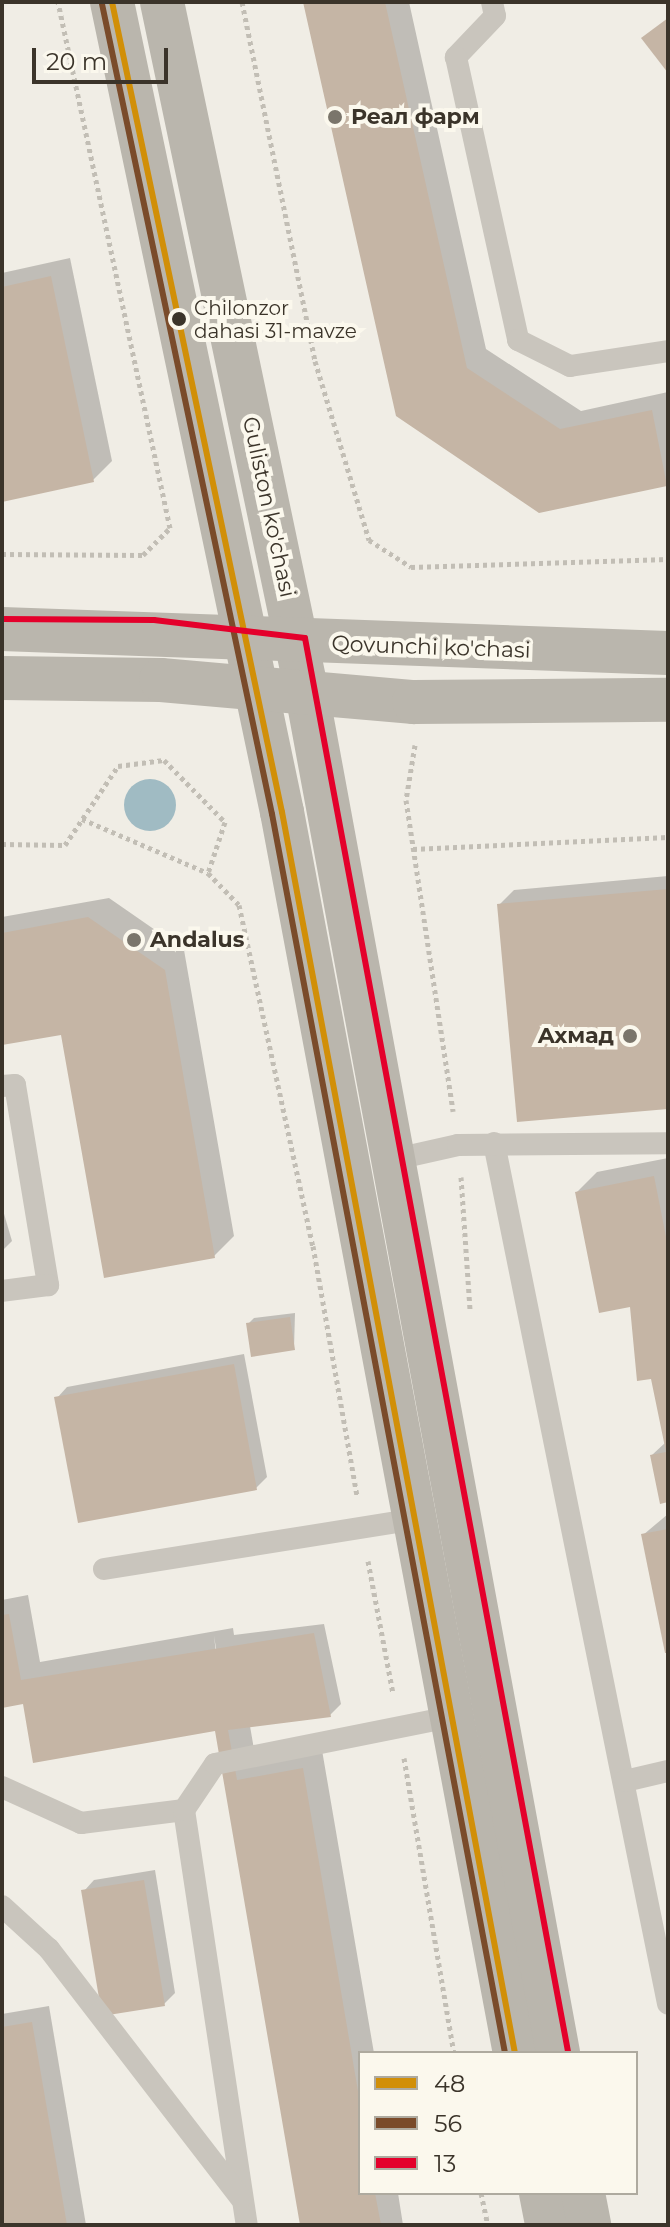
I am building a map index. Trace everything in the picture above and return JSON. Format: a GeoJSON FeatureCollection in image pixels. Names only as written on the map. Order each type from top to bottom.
{"type":"FeatureCollection","features":[{"type":"Feature","properties":{"kind":"main road"},"geometry":{"type":"LineString","coordinates":[[112,2],[256,689],[515,2051]]}},
{"type":"Feature","properties":{"kind":"main road","name":"Guliston ko'chasi"},"geometry":{"type":"LineString","coordinates":[[162,2],[307,693],[558,2051]]}},
{"type":"Feature","properties":{"kind":"main road","name":"Qovunchi ko'chasi"},"geometry":{"type":"LineString","coordinates":[[2,629],[245,634],[296,642],[668,653]]}},
{"type":"Feature","properties":{"kind":"main road"},"geometry":{"type":"LineString","coordinates":[[256,689],[296,642]]}},
{"type":"Feature","properties":{"kind":"main road"},"geometry":{"type":"LineString","coordinates":[[2,678],[256,689],[414,702],[668,700]]}},
{"type":"Feature","properties":{"kind":"main road"},"geometry":{"type":"LineString","coordinates":[[541,2195],[547,2225]]}},
{"type":"Feature","properties":{"kind":"main road"},"geometry":{"type":"LineString","coordinates":[[583,2195],[589,2225]]}},
{"type":"Feature","properties":{"kind":"lane"},"geometry":{"type":"LineString","coordinates":[[492,2],[495,16],[456,57],[518,340],[570,366],[668,351]]}},
{"type":"Feature","properties":{"kind":"lane"},"geometry":{"type":"LineString","coordinates":[[2,1086],[15,1085],[48,1285],[2,1291]]}},
{"type":"Feature","properties":{"kind":"lane"},"geometry":{"type":"LineString","coordinates":[[494,1143],[668,2004]]}},
{"type":"Feature","properties":{"kind":"lane"},"geometry":{"type":"LineString","coordinates":[[347,1170],[458,1145],[668,1143]]}},
{"type":"Feature","properties":{"kind":"lane"},"geometry":{"type":"LineString","coordinates":[[104,1569],[363,1532],[415,1519]]}},
{"type":"Feature","properties":{"kind":"lane"},"geometry":{"type":"LineString","coordinates":[[247,2225],[184,1810],[215,1764],[451,1717]]}},
{"type":"Feature","properties":{"kind":"lane"},"geometry":{"type":"LineString","coordinates":[[625,1781],[668,1771]]}},
{"type":"Feature","properties":{"kind":"lane"},"geometry":{"type":"LineString","coordinates":[[2,1787],[81,1823],[184,1810]]}},
{"type":"Feature","properties":{"kind":"lane"},"geometry":{"type":"LineString","coordinates":[[2,1906],[49,1949],[244,2202]]}},
{"type":"Feature","properties":{"kind":"path"},"geometry":{"type":"LineString","coordinates":[[2,554],[143,555],[170,528],[58,2]]}},
{"type":"Feature","properties":{"kind":"path"},"geometry":{"type":"LineString","coordinates":[[242,2],[315,361],[369,540],[411,567],[668,559]]}},
{"type":"Feature","properties":{"kind":"path"},"geometry":{"type":"LineString","coordinates":[[416,737],[406,800],[458,1145],[471,1315]]}},
{"type":"Feature","properties":{"kind":"path"},"geometry":{"type":"LineString","coordinates":[[2,844],[65,845],[118,766],[164,760],[225,822],[208,873]]}},
{"type":"Feature","properties":{"kind":"path"},"geometry":{"type":"LineString","coordinates":[[82,819],[208,873],[239,905],[313,1246],[454,2051]]}},
{"type":"Feature","properties":{"kind":"path"},"geometry":{"type":"LineString","coordinates":[[413,849],[668,837]]}},
{"type":"Feature","properties":{"kind":"path"},"geometry":{"type":"LineString","coordinates":[[481,2195],[488,2225]]}},
{"type":"Feature","properties":{"kind":"water"},"geometry":{"type":"Polygon","coordinates":[[[150,779],[168,787],[176,805],[168,823],[150,831],[132,823],[124,805],[132,787],[150,779]]]}},
{"type":"Feature","properties":{"kind":"building"},"geometry":{"type":"Polygon","coordinates":[[[303,2],[385,2],[467,368],[560,429],[652,410],[667,486],[539,513],[396,416],[303,2]]]}},
{"type":"Feature","properties":{"kind":"building"},"geometry":{"type":"Polygon","coordinates":[[[668,18],[668,73],[641,38],[668,18]]]}},
{"type":"Feature","properties":{"kind":"building"},"geometry":{"type":"Polygon","coordinates":[[[51,276],[94,482],[2,502],[2,287],[51,276]]]}},
{"type":"Feature","properties":{"kind":"building"},"geometry":{"type":"Polygon","coordinates":[[[668,889],[668,1109],[517,1122],[497,904],[668,889]]]}},
{"type":"Feature","properties":{"kind":"building"},"geometry":{"type":"Polygon","coordinates":[[[88,917],[165,970],[215,1258],[104,1278],[61,1035],[2,1045],[2,933],[88,917]]]}},
{"type":"Feature","properties":{"kind":"building"},"geometry":{"type":"Polygon","coordinates":[[[654,1176],[668,1247],[668,1502],[660,1504],[650,1455],[666,1452],[651,1379],[637,1381],[630,1307],[599,1313],[575,1192],[654,1176]]]}},
{"type":"Feature","properties":{"kind":"building"},"geometry":{"type":"Polygon","coordinates":[[[290,1317],[295,1350],[251,1357],[246,1323],[290,1317]]]}},
{"type":"Feature","properties":{"kind":"building"},"geometry":{"type":"Polygon","coordinates":[[[234,1364],[257,1490],[78,1523],[54,1397],[234,1364]]]}},
{"type":"Feature","properties":{"kind":"building"},"geometry":{"type":"Polygon","coordinates":[[[668,1529],[668,1653],[665,1653],[641,1534],[668,1529]]]}},
{"type":"Feature","properties":{"kind":"building"},"geometry":{"type":"Polygon","coordinates":[[[9,1614],[21,1680],[314,1633],[331,1717],[228,1730],[237,1780],[303,1768],[358,2091],[358,2195],[375,2195],[381,2225],[300,2225],[215,1731],[33,1763],[23,1704],[2,1708],[2,1615],[9,1614]]]}},
{"type":"Feature","properties":{"kind":"building"},"geometry":{"type":"Polygon","coordinates":[[[144,1880],[165,2006],[102,2016],[81,1890],[144,1880]]]}},
{"type":"Feature","properties":{"kind":"building"},"geometry":{"type":"Polygon","coordinates":[[[32,2022],[67,2225],[2,2225],[2,2027],[32,2022]]]}},
{"type":"Feature","properties":{"kind":"transit line","name":"48"},"geometry":{"type":"LineString","coordinates":[[112,2],[282,812],[515,2051]]}},
{"type":"Feature","properties":{"kind":"transit line","name":"56"},"geometry":{"type":"LineString","coordinates":[[102,4],[272,814],[505,2051]]}},
{"type":"Feature","properties":{"kind":"transit line","name":"13"},"geometry":{"type":"LineString","coordinates":[[2,619],[154,620],[305,638],[568,2051]]}},
{"type":"Feature","properties":{"kind":"place","name":"Реал фарм"},"geometry":{"type":"Point","coordinates":[335,117]}},
{"type":"Feature","properties":{"kind":"place","name":"Chilonzor dahasi 31-mavze"},"geometry":{"type":"Point","coordinates":[179,319]}},
{"type":"Feature","properties":{"kind":"place","name":"Andalus"},"geometry":{"type":"Point","coordinates":[134,940]}},
{"type":"Feature","properties":{"kind":"place","name":"Ахмад"},"geometry":{"type":"Point","coordinates":[630,1036]}}]}
